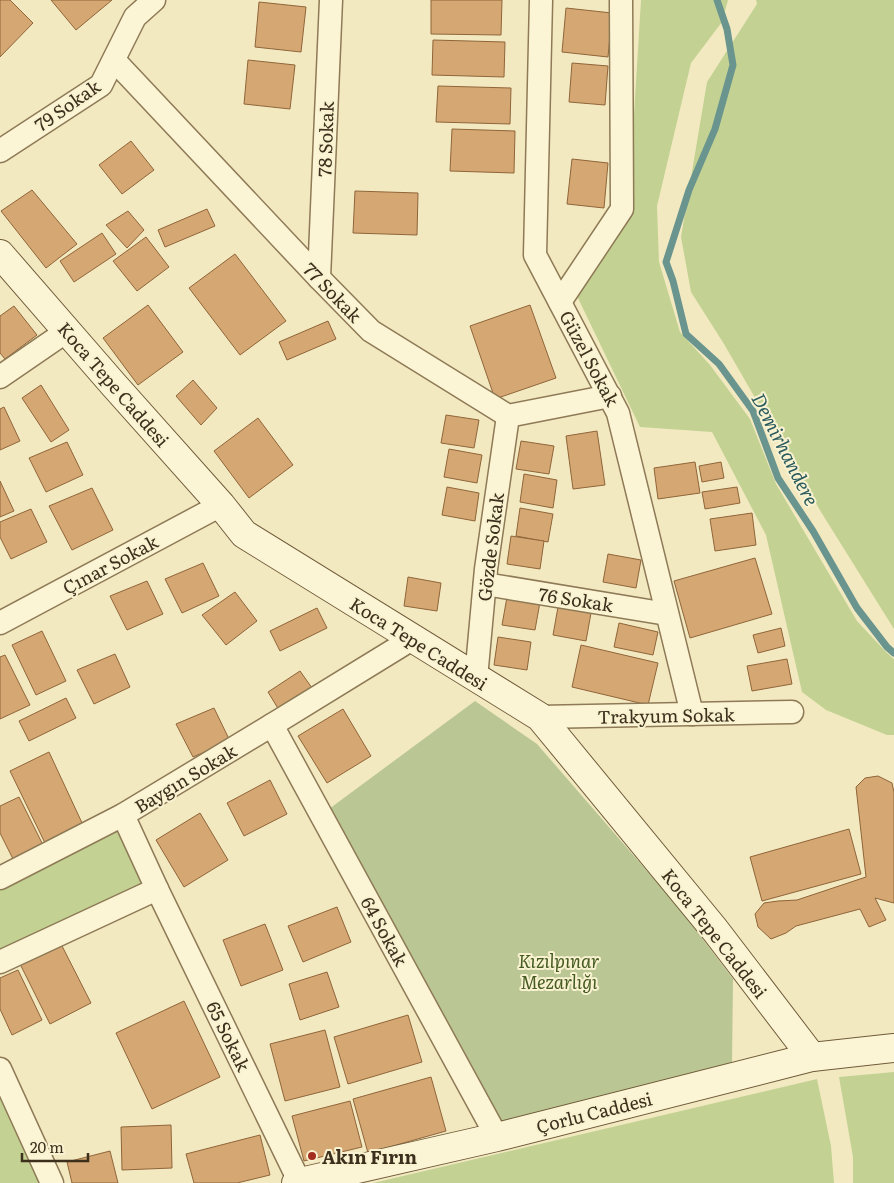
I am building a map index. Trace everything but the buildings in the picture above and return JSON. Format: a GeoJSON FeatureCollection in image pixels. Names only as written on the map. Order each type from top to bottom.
{"type":"FeatureCollection","features":[{"type":"Feature","properties":{"kind":"main road","name":"Koca Tepe Caddesi"},"geometry":{"type":"LineString","coordinates":[[0,254],[221,505],[244,534],[540,717],[715,930],[812,1057]]}},
{"type":"Feature","properties":{"kind":"main road","name":"Çorlu Caddesi"},"geometry":{"type":"LineString","coordinates":[[299,1183],[497,1137],[812,1057],[894,1048]]}},
{"type":"Feature","properties":{"kind":"street","name":"79 Sokak"},"geometry":{"type":"LineString","coordinates":[[0,151],[101,85],[134,17],[154,0]]}},
{"type":"Feature","properties":{"kind":"street","name":"78 Sokak"},"geometry":{"type":"LineString","coordinates":[[319,278],[330,0]]}},
{"type":"Feature","properties":{"kind":"street","name":"Güzel Sokak"},"geometry":{"type":"LineString","coordinates":[[541,0],[535,254],[618,413],[692,714]]}},
{"type":"Feature","properties":{"kind":"street"},"geometry":{"type":"LineString","coordinates":[[560,302],[622,209],[621,0]]}},
{"type":"Feature","properties":{"kind":"street","name":"77 Sokak"},"geometry":{"type":"LineString","coordinates":[[114,60],[371,331],[508,416]]}},
{"type":"Feature","properties":{"kind":"street"},"geometry":{"type":"LineString","coordinates":[[0,377],[67,331]]}},
{"type":"Feature","properties":{"kind":"street"},"geometry":{"type":"LineString","coordinates":[[508,416],[610,396]]}},
{"type":"Feature","properties":{"kind":"street","name":"Gözde Sokak"},"geometry":{"type":"LineString","coordinates":[[476,678],[485,584],[508,416]]}},
{"type":"Feature","properties":{"kind":"street","name":"Çınar Sokak"},"geometry":{"type":"LineString","coordinates":[[0,623],[221,505]]}},
{"type":"Feature","properties":{"kind":"street","name":"76 Sokak"},"geometry":{"type":"LineString","coordinates":[[485,584],[668,614]]}},
{"type":"Feature","properties":{"kind":"street","name":"Baygın Sokak"},"geometry":{"type":"LineString","coordinates":[[157,889],[123,815],[412,639]]}},
{"type":"Feature","properties":{"kind":"street","name":"Trakyum Sokak"},"geometry":{"type":"LineString","coordinates":[[540,717],[792,712]]}},
{"type":"Feature","properties":{"kind":"street","name":"64 Sokak"},"geometry":{"type":"LineString","coordinates":[[272,725],[497,1137]]}},
{"type":"Feature","properties":{"kind":"street"},"geometry":{"type":"LineString","coordinates":[[0,878],[123,815]]}},
{"type":"Feature","properties":{"kind":"street"},"geometry":{"type":"LineString","coordinates":[[0,962],[157,889]]}},
{"type":"Feature","properties":{"kind":"street","name":"65 Sokak"},"geometry":{"type":"LineString","coordinates":[[157,889],[299,1183]]}},
{"type":"Feature","properties":{"kind":"street"},"geometry":{"type":"LineString","coordinates":[[0,1069],[52,1183]]}},
{"type":"Feature","properties":{"kind":"green space"},"geometry":{"type":"Polygon","coordinates":[[[641,0],[728,0],[722,22],[691,63],[657,206],[659,262],[680,332],[710,365],[750,419],[776,484],[857,621],[894,659],[894,735],[887,735],[826,710],[802,692],[766,535],[712,432],[640,427],[576,294],[628,213],[641,0]]]}},
{"type":"Feature","properties":{"kind":"green space"},"geometry":{"type":"Polygon","coordinates":[[[756,0],[894,0],[894,629],[821,512],[724,344],[691,292],[681,237],[707,82],[757,4],[756,0]]]}},
{"type":"Feature","properties":{"kind":"green space","name":"Kızılpınar Mezarlığı"},"geometry":{"type":"Polygon","coordinates":[[[475,701],[537,744],[680,909],[733,979],[732,1064],[490,1128],[329,809],[475,701]]]}},
{"type":"Feature","properties":{"kind":"green space"},"geometry":{"type":"Polygon","coordinates":[[[123,815],[157,889],[0,962],[0,878],[123,815]]]}},
{"type":"Feature","properties":{"kind":"green space"},"geometry":{"type":"Polygon","coordinates":[[[0,1069],[52,1183],[0,1183],[0,1069]]]}},
{"type":"Feature","properties":{"kind":"green space"},"geometry":{"type":"Polygon","coordinates":[[[894,1072],[894,1183],[853,1183],[853,1157],[839,1077],[894,1072]]]}},
{"type":"Feature","properties":{"kind":"green space"},"geometry":{"type":"Polygon","coordinates":[[[817,1079],[831,1146],[834,1183],[373,1183],[817,1079]]]}},
{"type":"Feature","properties":{"kind":"waterway","name":"Demirhandere"},"geometry":{"type":"LineString","coordinates":[[717,0],[727,29],[733,65],[715,129],[689,190],[666,262],[673,281],[686,334],[719,364],[753,411],[778,478],[813,531],[857,608],[887,647],[894,653]]}},
{"type":"Feature","properties":{"kind":"place","name":"Akın Fırın"},"geometry":{"type":"Point","coordinates":[312,1156]}}]}
